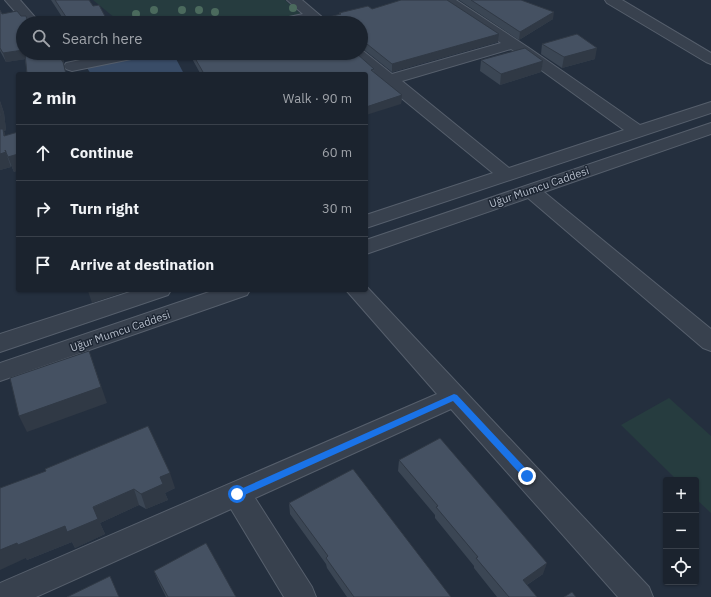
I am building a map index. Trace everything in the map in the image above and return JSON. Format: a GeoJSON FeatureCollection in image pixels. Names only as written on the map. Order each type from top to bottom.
{"type":"FeatureCollection","features":[{"type":"Feature","properties":{"kind":"street"},"geometry":{"type":"LineString","coordinates":[[12,0],[27,16]]}},
{"type":"Feature","properties":{"kind":"street"},"geometry":{"type":"LineString","coordinates":[[294,0],[313,16]]}},
{"type":"Feature","properties":{"kind":"street"},"geometry":{"type":"LineString","coordinates":[[448,0],[637,132]]}},
{"type":"Feature","properties":{"kind":"street"},"geometry":{"type":"LineString","coordinates":[[612,0],[711,59]]}},
{"type":"Feature","properties":{"kind":"street"},"geometry":{"type":"LineString","coordinates":[[368,79],[386,78],[513,44]]}},
{"type":"Feature","properties":{"kind":"street"},"geometry":{"type":"LineString","coordinates":[[66,60],[75,70],[111,60]]}},
{"type":"Feature","properties":{"kind":"street"},"geometry":{"type":"LineString","coordinates":[[365,60],[506,175]]}},
{"type":"Feature","properties":{"kind":"street","name":"Uğur Mumcu Caddesi"},"geometry":{"type":"LineString","coordinates":[[368,221],[711,107]]}},
{"type":"Feature","properties":{"kind":"street","name":"Uğur Mumcu Caddesi"},"geometry":{"type":"LineString","coordinates":[[368,245],[711,128]]}},
{"type":"Feature","properties":{"kind":"street"},"geometry":{"type":"LineString","coordinates":[[530,190],[711,342]]}},
{"type":"Feature","properties":{"kind":"street"},"geometry":{"type":"LineString","coordinates":[[0,343],[154,292]]}},
{"type":"Feature","properties":{"kind":"street","name":"Uğur Mumcu Caddesi"},"geometry":{"type":"LineString","coordinates":[[0,372],[233,292]]}},
{"type":"Feature","properties":{"kind":"street"},"geometry":{"type":"LineString","coordinates":[[359,292],[638,597]]}},
{"type":"Feature","properties":{"kind":"street"},"geometry":{"type":"LineString","coordinates":[[2,597],[454,397]]}},
{"type":"Feature","properties":{"kind":"street"},"geometry":{"type":"LineString","coordinates":[[237,494],[301,597]]}},
{"type":"Feature","properties":{"kind":"green space"},"geometry":{"type":"Polygon","coordinates":[[[93,0],[285,0],[302,15],[297,16],[112,16],[93,0]]]}},
{"type":"Feature","properties":{"kind":"green space"},"geometry":{"type":"Polygon","coordinates":[[[669,398],[711,436],[711,513],[699,502],[699,477],[674,477],[621,425],[669,398]]]}},
{"type":"Feature","properties":{"kind":"water"},"geometry":{"type":"Polygon","coordinates":[[[124,60],[177,60],[183,72],[90,72],[87,68],[124,60]]]}},
{"type":"Feature","properties":{"kind":"building"},"geometry":{"type":"Polygon","coordinates":[[[55,0],[89,0],[93,6],[99,5],[105,16],[65,16],[55,0]]]}},
{"type":"Feature","properties":{"kind":"building"},"geometry":{"type":"Polygon","coordinates":[[[401,0],[447,0],[499,34],[392,64],[368,45],[368,16],[333,16],[368,6],[372,9],[401,0]]]}},
{"type":"Feature","properties":{"kind":"building"},"geometry":{"type":"Polygon","coordinates":[[[471,0],[521,0],[554,12],[520,32],[471,0]]]}},
{"type":"Feature","properties":{"kind":"building"},"geometry":{"type":"Polygon","coordinates":[[[0,10],[2,14],[17,11],[21,16],[16,16],[16,51],[3,53],[0,48],[0,10]]]}},
{"type":"Feature","properties":{"kind":"building"},"geometry":{"type":"Polygon","coordinates":[[[577,34],[597,48],[564,57],[542,44],[577,34]]]}},
{"type":"Feature","properties":{"kind":"building"},"geometry":{"type":"Polygon","coordinates":[[[525,48],[543,61],[501,74],[481,60],[525,48]]]}},
{"type":"Feature","properties":{"kind":"building"},"geometry":{"type":"Polygon","coordinates":[[[26,60],[62,60],[66,72],[27,72],[26,60]]]}},
{"type":"Feature","properties":{"kind":"building"},"geometry":{"type":"Polygon","coordinates":[[[196,60],[364,60],[374,69],[371,70],[402,95],[368,106],[368,72],[203,72],[196,60]]]}},
{"type":"Feature","properties":{"kind":"building"},"geometry":{"type":"Polygon","coordinates":[[[0,129],[3,129],[4,136],[16,133],[16,155],[8,157],[6,152],[0,154],[0,129]]]}},
{"type":"Feature","properties":{"kind":"building"},"geometry":{"type":"Polygon","coordinates":[[[89,351],[101,387],[19,416],[10,378],[89,351]]]}},
{"type":"Feature","properties":{"kind":"building"},"geometry":{"type":"Polygon","coordinates":[[[148,426],[170,473],[160,477],[163,484],[141,494],[134,489],[93,507],[98,519],[67,532],[65,526],[18,545],[17,543],[0,550],[0,488],[46,471],[45,469],[148,426]]]}},
{"type":"Feature","properties":{"kind":"building"},"geometry":{"type":"Polygon","coordinates":[[[440,438],[547,563],[523,580],[537,597],[509,597],[436,507],[438,506],[399,460],[440,438]]]}},
{"type":"Feature","properties":{"kind":"building"},"geometry":{"type":"Polygon","coordinates":[[[353,469],[451,597],[354,597],[326,558],[328,556],[289,503],[353,469]]]}},
{"type":"Feature","properties":{"kind":"building"},"geometry":{"type":"Polygon","coordinates":[[[206,543],[236,597],[168,597],[154,571],[206,543]]]}},
{"type":"Feature","properties":{"kind":"building"},"geometry":{"type":"Polygon","coordinates":[[[110,576],[119,597],[67,597],[110,576]]]}},
{"type":"Feature","properties":{"kind":"building"},"geometry":{"type":"Polygon","coordinates":[[[572,592],[576,597],[564,597],[572,592]]]}},
{"type":"Feature","properties":{"kind":"route"},"geometry":{"type":"LineString","coordinates":[[237,494],[454,397],[527,476]]}}]}
